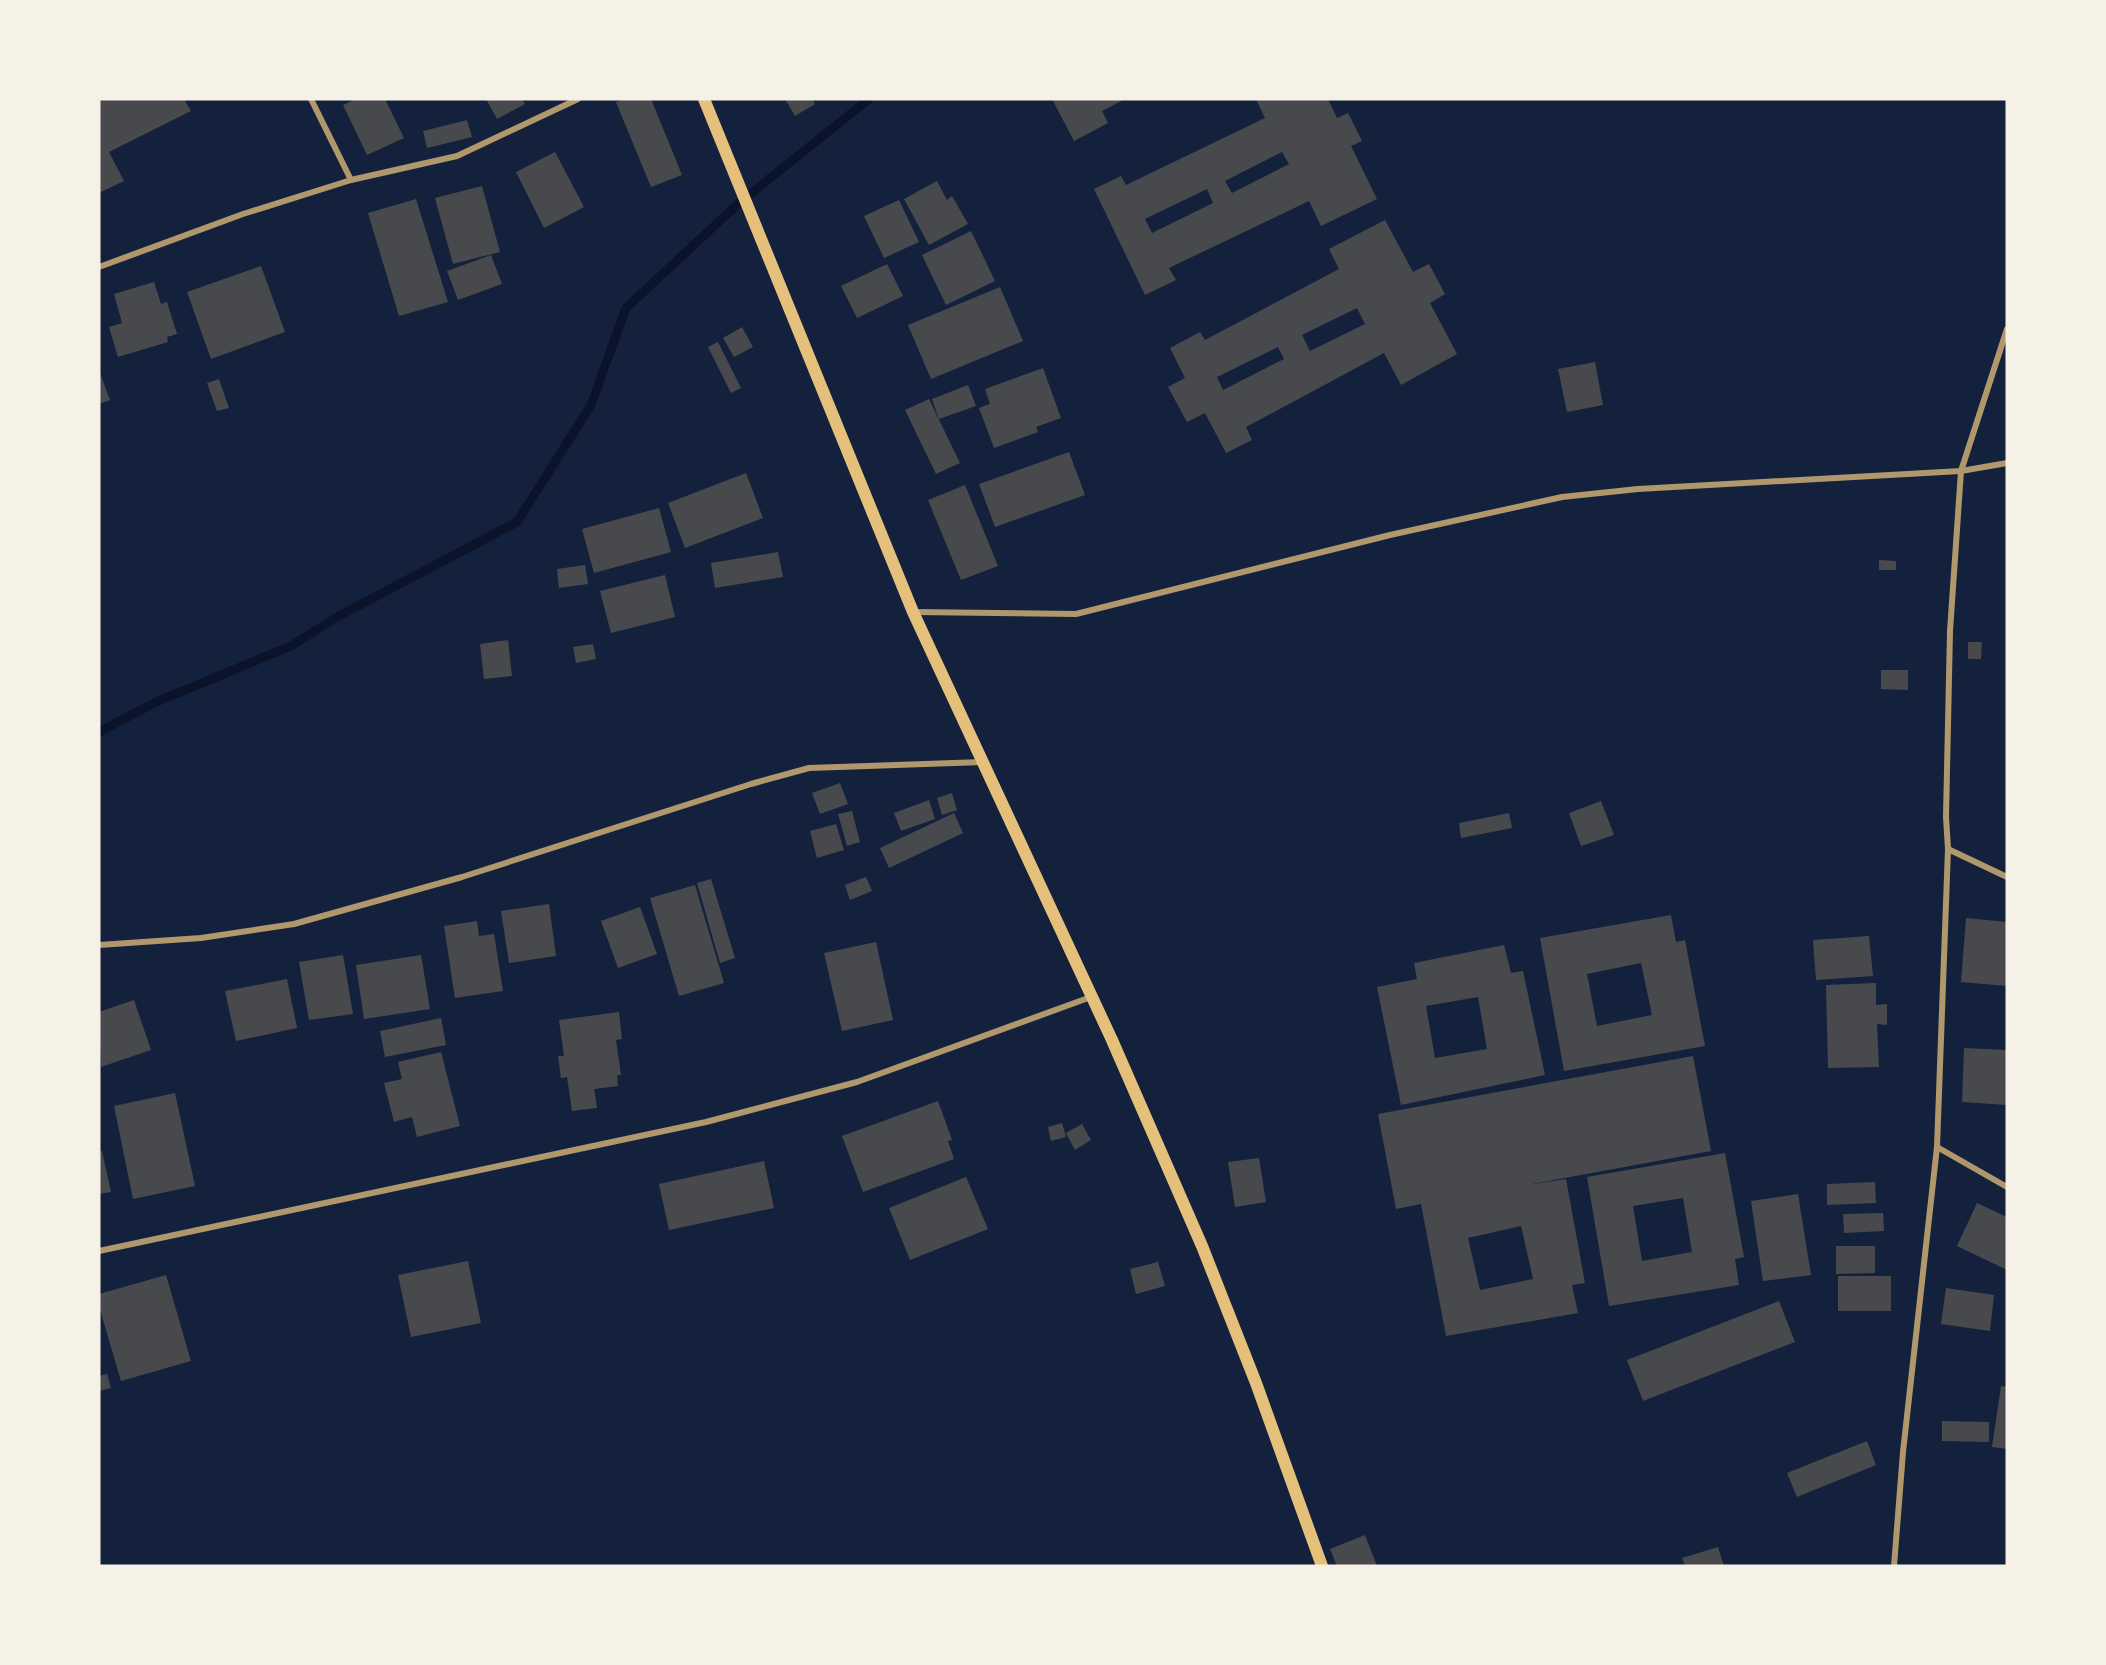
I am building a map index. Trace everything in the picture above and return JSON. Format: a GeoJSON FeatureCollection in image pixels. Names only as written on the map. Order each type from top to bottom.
{"type":"FeatureCollection","features":[{"type":"Feature","properties":{"kind":"main road"},"geometry":{"type":"LineString","coordinates":[[704,99],[913,612],[1092,996],[1202,1246],[1256,1383],[1322,1566]]}},
{"type":"Feature","properties":{"kind":"street"},"geometry":{"type":"LineString","coordinates":[[311,99],[351,180]]}},
{"type":"Feature","properties":{"kind":"street"},"geometry":{"type":"LineString","coordinates":[[99,267],[243,214],[351,180],[458,156],[578,99]]}},
{"type":"Feature","properties":{"kind":"street"},"geometry":{"type":"LineString","coordinates":[[1894,1566],[1905,1440],[1937,1147],[1948,849],[1946,817],[1950,631],[1961,471],[2007,329]]}},
{"type":"Feature","properties":{"kind":"street"},"geometry":{"type":"LineString","coordinates":[[913,612],[1076,614],[1390,535],[1562,497],[1638,489],[1961,471],[2007,463]]}},
{"type":"Feature","properties":{"kind":"street"},"geometry":{"type":"LineString","coordinates":[[99,945],[201,938],[294,924],[462,877],[751,784],[809,768],[983,762]]}},
{"type":"Feature","properties":{"kind":"street"},"geometry":{"type":"LineString","coordinates":[[1948,849],[2007,878]]}},
{"type":"Feature","properties":{"kind":"street"},"geometry":{"type":"LineString","coordinates":[[99,1251],[706,1122],[857,1082],[1092,996]]}},
{"type":"Feature","properties":{"kind":"street"},"geometry":{"type":"LineString","coordinates":[[1937,1147],[2007,1187]]}},
{"type":"Feature","properties":{"kind":"building"},"geometry":{"type":"Polygon","coordinates":[[[99,99],[184,99],[191,111],[109,152],[124,181],[99,193],[99,99]]]}},
{"type":"Feature","properties":{"kind":"building"},"geometry":{"type":"Polygon","coordinates":[[[356,99],[385,99],[404,138],[367,155],[343,105],[356,99]]]}},
{"type":"Feature","properties":{"kind":"building"},"geometry":{"type":"Polygon","coordinates":[[[486,99],[522,99],[525,104],[497,119],[486,99]]]}},
{"type":"Feature","properties":{"kind":"building"},"geometry":{"type":"Polygon","coordinates":[[[624,99],[651,99],[682,175],[651,187],[616,102],[624,99]]]}},
{"type":"Feature","properties":{"kind":"building"},"geometry":{"type":"Polygon","coordinates":[[[785,99],[812,99],[815,104],[795,116],[785,99]]]}},
{"type":"Feature","properties":{"kind":"building"},"geometry":{"type":"Polygon","coordinates":[[[1052,99],[1125,99],[1102,111],[1108,123],[1074,141],[1052,99]]]}},
{"type":"Feature","properties":{"kind":"building"},"geometry":{"type":"Polygon","coordinates":[[[1256,99],[1328,99],[1337,118],[1348,113],[1362,141],[1351,146],[1377,199],[1321,226],[1309,201],[1169,268],[1176,280],[1145,295],[1094,189],[1121,176],[1126,185],[1265,118],[1256,99]],[[1282,152],[1225,181],[1232,193],[1289,164],[1282,152]],[[1207,189],[1145,219],[1152,233],[1213,203],[1207,189]]]}},
{"type":"Feature","properties":{"kind":"building"},"geometry":{"type":"Polygon","coordinates":[[[467,120],[472,137],[427,148],[423,131],[467,120]]]}},
{"type":"Feature","properties":{"kind":"building"},"geometry":{"type":"Polygon","coordinates":[[[555,152],[584,207],[544,228],[516,172],[555,152]]]}},
{"type":"Feature","properties":{"kind":"building"},"geometry":{"type":"Polygon","coordinates":[[[937,181],[947,200],[952,196],[968,224],[929,245],[904,199],[937,181]]]}},
{"type":"Feature","properties":{"kind":"building"},"geometry":{"type":"Polygon","coordinates":[[[482,186],[500,252],[453,264],[435,198],[482,186]]]}},
{"type":"Feature","properties":{"kind":"building"},"geometry":{"type":"Polygon","coordinates":[[[416,199],[448,302],[399,316],[368,213],[416,199]]]}},
{"type":"Feature","properties":{"kind":"building"},"geometry":{"type":"Polygon","coordinates":[[[899,200],[919,242],[884,258],[864,216],[899,200]]]}},
{"type":"Feature","properties":{"kind":"building"},"geometry":{"type":"Polygon","coordinates":[[[1385,220],[1413,272],[1429,264],[1445,294],[1430,303],[1457,354],[1401,385],[1384,353],[1246,427],[1252,440],[1226,453],[1205,413],[1187,422],[1168,387],[1185,378],[1170,348],[1200,332],[1205,340],[1339,269],[1329,249],[1385,220]],[[1357,308],[1302,335],[1310,351],[1365,324],[1357,308]],[[1278,347],[1217,377],[1223,390],[1284,359],[1278,347]]]}},
{"type":"Feature","properties":{"kind":"building"},"geometry":{"type":"Polygon","coordinates":[[[971,231],[995,281],[946,305],[922,255],[971,231]]]}},
{"type":"Feature","properties":{"kind":"building"},"geometry":{"type":"Polygon","coordinates":[[[491,255],[502,284],[458,300],[447,271],[491,255]]]}},
{"type":"Feature","properties":{"kind":"building"},"geometry":{"type":"Polygon","coordinates":[[[887,264],[903,296],[857,318],[841,286],[887,264]]]}},
{"type":"Feature","properties":{"kind":"building"},"geometry":{"type":"Polygon","coordinates":[[[261,266],[285,332],[211,359],[187,292],[261,266]]]}},
{"type":"Feature","properties":{"kind":"building"},"geometry":{"type":"Polygon","coordinates":[[[154,282],[161,304],[167,302],[177,334],[167,337],[168,342],[118,357],[109,327],[122,323],[114,294],[154,282]]]}},
{"type":"Feature","properties":{"kind":"building"},"geometry":{"type":"Polygon","coordinates":[[[1000,287],[1023,341],[931,379],[908,325],[1000,287]]]}},
{"type":"Feature","properties":{"kind":"building"},"geometry":{"type":"Polygon","coordinates":[[[742,327],[753,347],[734,357],[723,338],[742,327]]]}},
{"type":"Feature","properties":{"kind":"building"},"geometry":{"type":"Polygon","coordinates":[[[718,342],[741,388],[731,393],[708,347],[718,342]]]}},
{"type":"Feature","properties":{"kind":"building"},"geometry":{"type":"Polygon","coordinates":[[[1595,362],[1603,405],[1567,412],[1558,369],[1595,362]]]}},
{"type":"Feature","properties":{"kind":"building"},"geometry":{"type":"Polygon","coordinates":[[[1043,368],[1061,418],[1036,427],[1038,432],[994,448],[979,408],[990,404],[985,389],[1043,368]]]}},
{"type":"Feature","properties":{"kind":"building"},"geometry":{"type":"Polygon","coordinates":[[[99,370],[110,400],[99,404],[99,370]]]}},
{"type":"Feature","properties":{"kind":"building"},"geometry":{"type":"Polygon","coordinates":[[[219,379],[229,408],[217,411],[207,383],[219,379]]]}},
{"type":"Feature","properties":{"kind":"building"},"geometry":{"type":"Polygon","coordinates":[[[968,385],[976,406],[939,419],[932,399],[968,385]]]}},
{"type":"Feature","properties":{"kind":"building"},"geometry":{"type":"Polygon","coordinates":[[[929,399],[960,463],[936,474],[905,410],[929,399]]]}},
{"type":"Feature","properties":{"kind":"building"},"geometry":{"type":"Polygon","coordinates":[[[1069,452],[1085,495],[995,527],[979,484],[1069,452]]]}},
{"type":"Feature","properties":{"kind":"building"},"geometry":{"type":"Polygon","coordinates":[[[746,473],[763,518],[685,548],[668,503],[746,473]]]}},
{"type":"Feature","properties":{"kind":"building"},"geometry":{"type":"Polygon","coordinates":[[[965,485],[998,566],[961,580],[928,500],[965,485]]]}},
{"type":"Feature","properties":{"kind":"building"},"geometry":{"type":"Polygon","coordinates":[[[659,508],[671,552],[594,573],[582,529],[659,508]]]}},
{"type":"Feature","properties":{"kind":"building"},"geometry":{"type":"Polygon","coordinates":[[[778,552],[783,577],[715,588],[711,563],[778,552]]]}},
{"type":"Feature","properties":{"kind":"building"},"geometry":{"type":"Polygon","coordinates":[[[1879,560],[1896,561],[1896,570],[1879,570],[1879,560]]]}},
{"type":"Feature","properties":{"kind":"building"},"geometry":{"type":"Polygon","coordinates":[[[585,565],[588,584],[559,588],[557,569],[585,565]]]}},
{"type":"Feature","properties":{"kind":"building"},"geometry":{"type":"Polygon","coordinates":[[[665,575],[675,617],[611,633],[600,591],[665,575]]]}},
{"type":"Feature","properties":{"kind":"building"},"geometry":{"type":"Polygon","coordinates":[[[508,640],[512,676],[484,679],[480,644],[508,640]]]}},
{"type":"Feature","properties":{"kind":"building"},"geometry":{"type":"Polygon","coordinates":[[[1968,642],[1982,642],[1981,659],[1968,659],[1968,642]]]}},
{"type":"Feature","properties":{"kind":"building"},"geometry":{"type":"Polygon","coordinates":[[[593,644],[596,659],[576,663],[573,647],[593,644]]]}},
{"type":"Feature","properties":{"kind":"building"},"geometry":{"type":"Polygon","coordinates":[[[1881,670],[1908,670],[1908,690],[1881,689],[1881,670]]]}},
{"type":"Feature","properties":{"kind":"building"},"geometry":{"type":"Polygon","coordinates":[[[840,783],[848,804],[820,814],[812,793],[840,783]]]}},
{"type":"Feature","properties":{"kind":"building"},"geometry":{"type":"Polygon","coordinates":[[[952,793],[957,810],[942,815],[937,798],[952,793]]]}},
{"type":"Feature","properties":{"kind":"building"},"geometry":{"type":"Polygon","coordinates":[[[929,800],[935,819],[901,831],[894,813],[929,800]]]}},
{"type":"Feature","properties":{"kind":"building"},"geometry":{"type":"Polygon","coordinates":[[[1601,801],[1614,835],[1581,846],[1569,813],[1601,801]]]}},
{"type":"Feature","properties":{"kind":"building"},"geometry":{"type":"Polygon","coordinates":[[[852,811],[860,842],[847,846],[838,814],[852,811]]]}},
{"type":"Feature","properties":{"kind":"building"},"geometry":{"type":"Polygon","coordinates":[[[954,813],[963,833],[889,868],[880,848],[954,813]]]}},
{"type":"Feature","properties":{"kind":"building"},"geometry":{"type":"Polygon","coordinates":[[[1509,813],[1512,828],[1461,838],[1459,823],[1509,813]]]}},
{"type":"Feature","properties":{"kind":"building"},"geometry":{"type":"Polygon","coordinates":[[[836,824],[844,850],[817,858],[810,831],[836,824]]]}},
{"type":"Feature","properties":{"kind":"building"},"geometry":{"type":"Polygon","coordinates":[[[866,877],[872,891],[850,900],[845,885],[866,877]]]}},
{"type":"Feature","properties":{"kind":"building"},"geometry":{"type":"Polygon","coordinates":[[[711,879],[735,958],[720,963],[697,883],[711,879]]]}},
{"type":"Feature","properties":{"kind":"building"},"geometry":{"type":"Polygon","coordinates":[[[695,885],[724,983],[679,996],[650,898],[695,885]]]}},
{"type":"Feature","properties":{"kind":"building"},"geometry":{"type":"Polygon","coordinates":[[[549,904],[556,956],[509,963],[501,911],[549,904]]]}},
{"type":"Feature","properties":{"kind":"building"},"geometry":{"type":"Polygon","coordinates":[[[640,907],[657,954],[618,968],[601,921],[640,907]]]}},
{"type":"Feature","properties":{"kind":"building"},"geometry":{"type":"Polygon","coordinates":[[[1671,915],[1676,942],[1685,940],[1705,1046],[1564,1071],[1540,938],[1671,915]],[[1641,963],[1587,974],[1597,1026],[1652,1015],[1641,963]]]}},
{"type":"Feature","properties":{"kind":"building"},"geometry":{"type":"Polygon","coordinates":[[[1966,918],[2007,922],[2007,986],[1961,982],[1966,918]]]}},
{"type":"Feature","properties":{"kind":"building"},"geometry":{"type":"Polygon","coordinates":[[[477,921],[479,936],[494,934],[503,991],[455,998],[444,926],[477,921]]]}},
{"type":"Feature","properties":{"kind":"building"},"geometry":{"type":"Polygon","coordinates":[[[1869,936],[1873,976],[1816,980],[1813,940],[1869,936]]]}},
{"type":"Feature","properties":{"kind":"building"},"geometry":{"type":"Polygon","coordinates":[[[876,942],[893,1020],[842,1031],[824,953],[876,942]]]}},
{"type":"Feature","properties":{"kind":"building"},"geometry":{"type":"Polygon","coordinates":[[[1504,945],[1511,973],[1523,971],[1545,1075],[1401,1105],[1377,987],[1417,979],[1414,963],[1504,945]],[[1478,997],[1426,1006],[1435,1058],[1487,1049],[1478,997]]]}},
{"type":"Feature","properties":{"kind":"building"},"geometry":{"type":"Polygon","coordinates":[[[343,955],[353,1014],[309,1020],[299,962],[343,955]]]}},
{"type":"Feature","properties":{"kind":"building"},"geometry":{"type":"Polygon","coordinates":[[[421,955],[430,1009],[364,1019],[356,965],[421,955]]]}},
{"type":"Feature","properties":{"kind":"building"},"geometry":{"type":"Polygon","coordinates":[[[287,979],[297,1028],[236,1041],[225,991],[287,979]]]}},
{"type":"Feature","properties":{"kind":"building"},"geometry":{"type":"Polygon","coordinates":[[[1876,983],[1876,1005],[1887,1004],[1887,1025],[1877,1024],[1879,1067],[1828,1068],[1826,985],[1876,983]]]}},
{"type":"Feature","properties":{"kind":"building"},"geometry":{"type":"Polygon","coordinates":[[[134,1000],[151,1050],[101,1067],[99,1012],[134,1000]]]}},
{"type":"Feature","properties":{"kind":"building"},"geometry":{"type":"Polygon","coordinates":[[[619,1012],[622,1039],[616,1040],[621,1075],[617,1075],[618,1086],[594,1089],[597,1108],[572,1111],[567,1077],[561,1078],[558,1056],[564,1056],[559,1020],[619,1012]]]}},
{"type":"Feature","properties":{"kind":"building"},"geometry":{"type":"Polygon","coordinates":[[[441,1018],[446,1045],[385,1057],[380,1031],[441,1018]]]}},
{"type":"Feature","properties":{"kind":"building"},"geometry":{"type":"Polygon","coordinates":[[[1964,1048],[2007,1050],[2007,1105],[1962,1102],[1964,1048]]]}},
{"type":"Feature","properties":{"kind":"building"},"geometry":{"type":"Polygon","coordinates":[[[441,1052],[460,1126],[417,1137],[412,1117],[394,1122],[384,1083],[402,1079],[398,1062],[441,1052]]]}},
{"type":"Feature","properties":{"kind":"building"},"geometry":{"type":"Polygon","coordinates":[[[1693,1056],[1711,1151],[1527,1185],[1566,1179],[1585,1283],[1572,1285],[1578,1313],[1446,1336],[1421,1204],[1396,1209],[1378,1114],[1693,1056]],[[1521,1226],[1468,1238],[1480,1290],[1533,1279],[1521,1226]]]}},
{"type":"Feature","properties":{"kind":"building"},"geometry":{"type":"Polygon","coordinates":[[[175,1093],[195,1186],[133,1199],[114,1106],[175,1093]]]}},
{"type":"Feature","properties":{"kind":"building"},"geometry":{"type":"Polygon","coordinates":[[[938,1101],[952,1140],[948,1141],[954,1159],[863,1192],[842,1136],[938,1101]]]}},
{"type":"Feature","properties":{"kind":"building"},"geometry":{"type":"Polygon","coordinates":[[[1062,1123],[1066,1137],[1051,1141],[1048,1127],[1062,1123]]]}},
{"type":"Feature","properties":{"kind":"building"},"geometry":{"type":"Polygon","coordinates":[[[1082,1124],[1091,1140],[1075,1150],[1066,1133],[1082,1124]]]}},
{"type":"Feature","properties":{"kind":"building"},"geometry":{"type":"Polygon","coordinates":[[[102,1151],[111,1192],[99,1194],[99,1152],[102,1151]]]}},
{"type":"Feature","properties":{"kind":"building"},"geometry":{"type":"Polygon","coordinates":[[[1725,1153],[1744,1257],[1735,1259],[1739,1285],[1609,1306],[1587,1177],[1725,1153]],[[1683,1198],[1633,1206],[1642,1261],[1692,1252],[1683,1198]]]}},
{"type":"Feature","properties":{"kind":"building"},"geometry":{"type":"Polygon","coordinates":[[[1259,1158],[1266,1202],[1235,1207],[1228,1162],[1259,1158]]]}},
{"type":"Feature","properties":{"kind":"building"},"geometry":{"type":"Polygon","coordinates":[[[764,1161],[774,1208],[669,1230],[659,1184],[764,1161]]]}},
{"type":"Feature","properties":{"kind":"building"},"geometry":{"type":"Polygon","coordinates":[[[966,1177],[988,1229],[910,1260],[889,1208],[966,1177]]]}},
{"type":"Feature","properties":{"kind":"building"},"geometry":{"type":"Polygon","coordinates":[[[1875,1182],[1876,1203],[1827,1205],[1827,1184],[1875,1182]]]}},
{"type":"Feature","properties":{"kind":"building"},"geometry":{"type":"Polygon","coordinates":[[[1798,1194],[1811,1275],[1763,1281],[1751,1201],[1798,1194]]]}},
{"type":"Feature","properties":{"kind":"building"},"geometry":{"type":"Polygon","coordinates":[[[1977,1203],[2007,1217],[2007,1270],[1957,1246],[1977,1203]]]}},
{"type":"Feature","properties":{"kind":"building"},"geometry":{"type":"Polygon","coordinates":[[[1883,1213],[1884,1231],[1844,1233],[1843,1214],[1883,1213]]]}},
{"type":"Feature","properties":{"kind":"building"},"geometry":{"type":"Polygon","coordinates":[[[1836,1246],[1875,1246],[1875,1273],[1836,1274],[1836,1246]]]}},
{"type":"Feature","properties":{"kind":"building"},"geometry":{"type":"Polygon","coordinates":[[[468,1261],[481,1323],[411,1337],[398,1275],[468,1261]]]}},
{"type":"Feature","properties":{"kind":"building"},"geometry":{"type":"Polygon","coordinates":[[[1158,1262],[1165,1286],[1136,1294],[1130,1269],[1158,1262]]]}},
{"type":"Feature","properties":{"kind":"building"},"geometry":{"type":"Polygon","coordinates":[[[166,1275],[191,1361],[121,1381],[99,1306],[99,1294],[166,1275]]]}},
{"type":"Feature","properties":{"kind":"building"},"geometry":{"type":"Polygon","coordinates":[[[1838,1276],[1891,1276],[1891,1311],[1838,1311],[1838,1276]]]}},
{"type":"Feature","properties":{"kind":"building"},"geometry":{"type":"Polygon","coordinates":[[[1946,1288],[1994,1295],[1990,1331],[1941,1324],[1946,1288]]]}},
{"type":"Feature","properties":{"kind":"building"},"geometry":{"type":"Polygon","coordinates":[[[1779,1301],[1795,1342],[1643,1401],[1627,1360],[1779,1301]]]}},
{"type":"Feature","properties":{"kind":"building"},"geometry":{"type":"Polygon","coordinates":[[[107,1374],[111,1388],[99,1391],[99,1376],[107,1374]]]}},
{"type":"Feature","properties":{"kind":"building"},"geometry":{"type":"Polygon","coordinates":[[[2001,1386],[2007,1387],[2007,1449],[1992,1447],[2001,1386]]]}},
{"type":"Feature","properties":{"kind":"building"},"geometry":{"type":"Polygon","coordinates":[[[1942,1421],[1989,1422],[1989,1442],[1942,1441],[1942,1421]]]}},
{"type":"Feature","properties":{"kind":"building"},"geometry":{"type":"Polygon","coordinates":[[[1867,1441],[1876,1465],[1797,1497],[1787,1473],[1867,1441]]]}},
{"type":"Feature","properties":{"kind":"building"},"geometry":{"type":"Polygon","coordinates":[[[1365,1535],[1377,1566],[1337,1566],[1330,1549],[1365,1535]]]}},
{"type":"Feature","properties":{"kind":"building"},"geometry":{"type":"Polygon","coordinates":[[[1718,1547],[1724,1566],[1685,1566],[1682,1558],[1718,1547]]]}},
{"type":"Feature","properties":{"kind":"waterway"},"geometry":{"type":"LineString","coordinates":[[99,732],[156,702],[291,646],[337,617],[517,522],[591,405],[626,308],[739,203],[869,99]]}}]}
